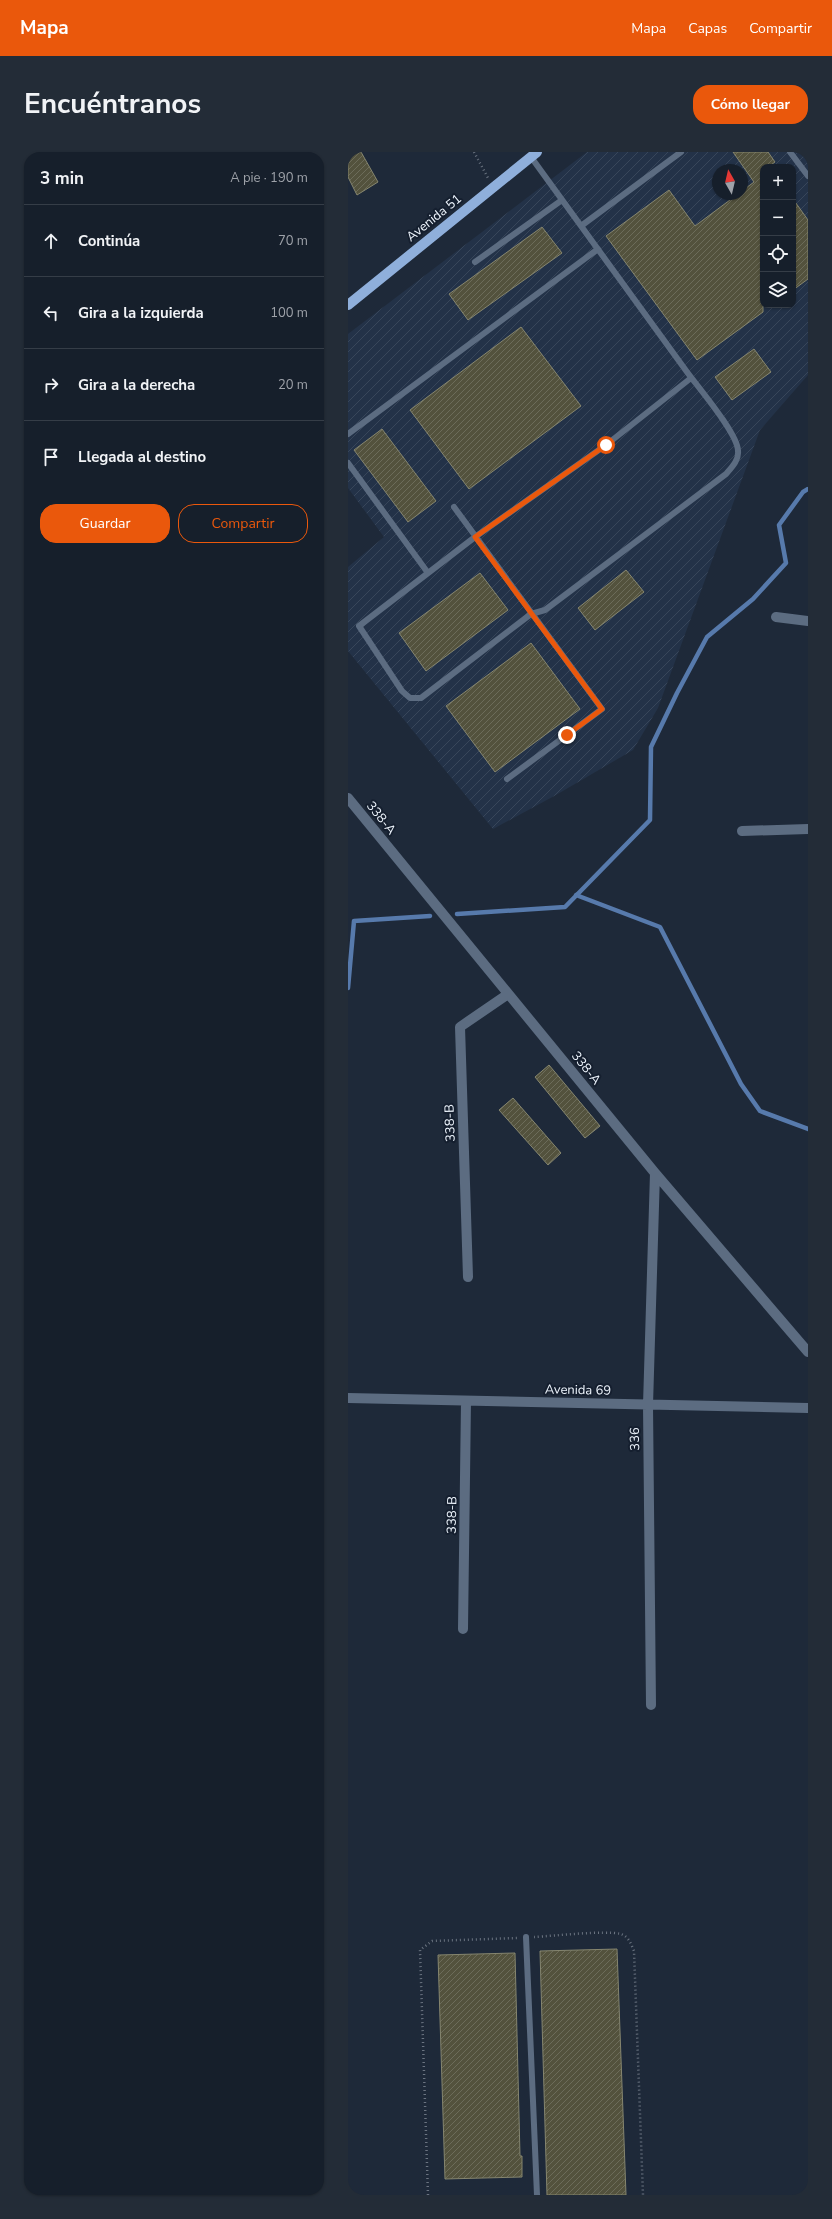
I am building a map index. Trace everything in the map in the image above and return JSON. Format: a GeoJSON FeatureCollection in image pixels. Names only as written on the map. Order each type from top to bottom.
{"type":"FeatureCollection","features":[{"type":"Feature","properties":{"kind":"main road","name":"Avenida 51"},"geometry":{"type":"LineString","coordinates":[[348,305],[534,154]]}},
{"type":"Feature","properties":{"kind":"street"},"geometry":{"type":"LineString","coordinates":[[776,617],[808,621]]}},
{"type":"Feature","properties":{"kind":"street","name":"338-A"},"geometry":{"type":"LineString","coordinates":[[350,804],[655,1173],[808,1352]]}},
{"type":"Feature","properties":{"kind":"street"},"geometry":{"type":"LineString","coordinates":[[742,831],[808,829]]}},
{"type":"Feature","properties":{"kind":"street","name":"338-B"},"geometry":{"type":"LineString","coordinates":[[468,1277],[460,1027],[508,994]]}},
{"type":"Feature","properties":{"kind":"street","name":"336"},"geometry":{"type":"LineString","coordinates":[[651,1705],[648,1405],[655,1173]]}},
{"type":"Feature","properties":{"kind":"street","name":"Avenida 69"},"geometry":{"type":"LineString","coordinates":[[348,1398],[808,1408]]}},
{"type":"Feature","properties":{"kind":"street","name":"338-B"},"geometry":{"type":"LineString","coordinates":[[463,1629],[466,1401]]}},
{"type":"Feature","properties":{"kind":"lane"},"geometry":{"type":"LineString","coordinates":[[581,226],[681,152]]}},
{"type":"Feature","properties":{"kind":"lane"},"geometry":{"type":"LineString","coordinates":[[790,152],[808,176]]}},
{"type":"Feature","properties":{"kind":"lane"},"geometry":{"type":"LineString","coordinates":[[534,154],[562,200],[731,433],[738,450],[735,464],[726,474],[545,610],[531,614],[421,698],[410,698],[402,691],[360,626],[475,537],[606,445],[691,378]]}},
{"type":"Feature","properties":{"kind":"lane"},"geometry":{"type":"LineString","coordinates":[[475,262],[562,200]]}},
{"type":"Feature","properties":{"kind":"lane"},"geometry":{"type":"LineString","coordinates":[[348,434],[598,249]]}},
{"type":"Feature","properties":{"kind":"lane"},"geometry":{"type":"LineString","coordinates":[[348,463],[428,573]]}},
{"type":"Feature","properties":{"kind":"lane"},"geometry":{"type":"LineString","coordinates":[[454,507],[602,709],[508,779]]}},
{"type":"Feature","properties":{"kind":"lane"},"geometry":{"type":"LineString","coordinates":[[526,1937],[537,2195]]}},
{"type":"Feature","properties":{"kind":"path"},"geometry":{"type":"LineString","coordinates":[[474,152],[493,186]]}},
{"type":"Feature","properties":{"kind":"path"},"geometry":{"type":"LineString","coordinates":[[428,2195],[420,1950],[432,1941],[605,1934],[622,1934],[630,1940],[634,1951],[643,2195]]}},
{"type":"Feature","properties":{"kind":"shaded area"},"geometry":{"type":"Polygon","coordinates":[[[587,152],[808,152],[808,375],[760,430],[658,708],[633,750],[556,795],[493,829],[348,651],[348,567],[384,537],[348,488],[348,334],[587,152]]]}},
{"type":"Feature","properties":{"kind":"building"},"geometry":{"type":"Polygon","coordinates":[[[348,152],[361,152],[378,182],[357,195],[348,177],[348,152]]]}},
{"type":"Feature","properties":{"kind":"building"},"geometry":{"type":"Polygon","coordinates":[[[733,152],[768,152],[775,162],[772,164],[760,164],[760,308],[763,308],[763,312],[697,360],[606,236],[669,190],[695,226],[730,200],[748,200],[748,186],[754,182],[748,173],[748,164],[741,164],[733,152]]]}},
{"type":"Feature","properties":{"kind":"building"},"geometry":{"type":"Polygon","coordinates":[[[796,203],[808,220],[808,279],[796,288],[796,203]]]}},
{"type":"Feature","properties":{"kind":"building"},"geometry":{"type":"Polygon","coordinates":[[[542,227],[562,253],[468,320],[449,294],[542,227]]]}},
{"type":"Feature","properties":{"kind":"building"},"geometry":{"type":"Polygon","coordinates":[[[521,327],[581,406],[469,489],[410,410],[521,327]]]}},
{"type":"Feature","properties":{"kind":"building"},"geometry":{"type":"Polygon","coordinates":[[[754,349],[771,372],[732,400],[715,377],[754,349]]]}},
{"type":"Feature","properties":{"kind":"building"},"geometry":{"type":"Polygon","coordinates":[[[382,429],[436,501],[408,522],[354,450],[382,429]]]}},
{"type":"Feature","properties":{"kind":"building"},"geometry":{"type":"Polygon","coordinates":[[[626,570],[644,592],[595,630],[578,608],[626,570]]]}},
{"type":"Feature","properties":{"kind":"building"},"geometry":{"type":"Polygon","coordinates":[[[480,573],[508,610],[426,671],[399,633],[480,573]]]}},
{"type":"Feature","properties":{"kind":"building"},"geometry":{"type":"Polygon","coordinates":[[[531,643],[580,709],[495,772],[446,706],[531,643]]]}},
{"type":"Feature","properties":{"kind":"building"},"geometry":{"type":"Polygon","coordinates":[[[549,1065],[600,1126],[585,1138],[535,1077],[549,1065]]]}},
{"type":"Feature","properties":{"kind":"building"},"geometry":{"type":"Polygon","coordinates":[[[513,1098],[561,1153],[548,1165],[499,1110],[513,1098]]]}},
{"type":"Feature","properties":{"kind":"building"},"geometry":{"type":"Polygon","coordinates":[[[617,1949],[626,2195],[547,2195],[540,1951],[617,1949]]]}},
{"type":"Feature","properties":{"kind":"building"},"geometry":{"type":"Polygon","coordinates":[[[515,1953],[520,2156],[522,2156],[522,2177],[445,2179],[438,1955],[515,1953]]]}},
{"type":"Feature","properties":{"kind":"waterway"},"geometry":{"type":"LineString","coordinates":[[457,914],[565,907],[650,820],[651,747],[677,693],[707,637],[753,599],[786,563],[779,525],[803,492],[808,489]]}},
{"type":"Feature","properties":{"kind":"waterway"},"geometry":{"type":"LineString","coordinates":[[576,895],[660,927],[741,1084],[760,1111],[808,1129]]}},
{"type":"Feature","properties":{"kind":"waterway"},"geometry":{"type":"LineString","coordinates":[[348,988],[354,921],[430,916]]}},
{"type":"Feature","properties":{"kind":"route"},"geometry":{"type":"LineString","coordinates":[[567,735],[602,709],[475,537],[606,445]]}}]}
